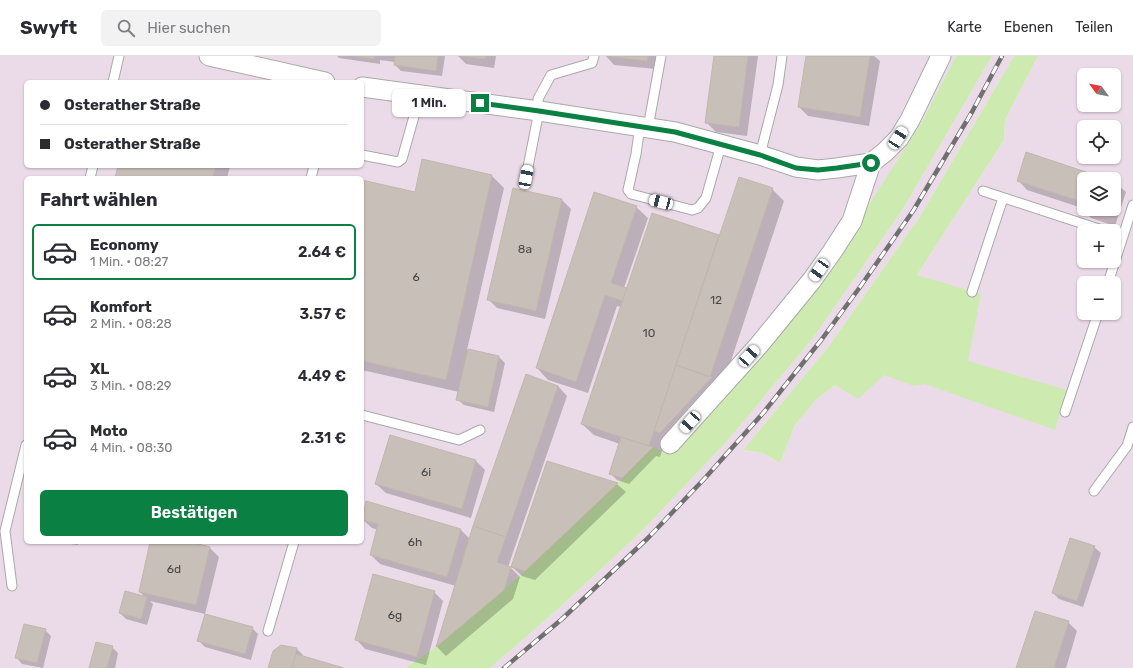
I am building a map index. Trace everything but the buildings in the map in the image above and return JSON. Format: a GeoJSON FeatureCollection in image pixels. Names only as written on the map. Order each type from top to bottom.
{"type":"FeatureCollection","features":[{"type":"Feature","properties":{"kind":"street"},"geometry":{"type":"LineString","coordinates":[[209,56],[316,80]]}},
{"type":"Feature","properties":{"kind":"street"},"geometry":{"type":"LineString","coordinates":[[364,87],[539,111],[675,132],[760,155],[796,168],[818,170],[871,163],[885,152],[898,138],[917,108],[942,56]]}},
{"type":"Feature","properties":{"kind":"street"},"geometry":{"type":"LineString","coordinates":[[670,444],[759,345],[812,280],[852,221],[871,163]]}},
{"type":"Feature","properties":{"kind":"lane"},"geometry":{"type":"LineString","coordinates":[[113,80],[119,56]]}},
{"type":"Feature","properties":{"kind":"lane"},"geometry":{"type":"LineString","coordinates":[[526,177],[539,111],[538,99],[551,75],[592,63],[594,56]]}},
{"type":"Feature","properties":{"kind":"lane"},"geometry":{"type":"LineString","coordinates":[[661,56],[650,114],[644,127],[636,154],[628,190],[631,194],[692,210],[698,208],[706,198],[721,145]]}},
{"type":"Feature","properties":{"kind":"lane"},"geometry":{"type":"LineString","coordinates":[[760,155],[778,85],[782,56]]}},
{"type":"Feature","properties":{"kind":"lane"},"geometry":{"type":"LineString","coordinates":[[364,155],[398,162],[402,159],[420,95]]}},
{"type":"Feature","properties":{"kind":"lane"},"geometry":{"type":"LineString","coordinates":[[983,191],[1083,224]]}},
{"type":"Feature","properties":{"kind":"lane"},"geometry":{"type":"LineString","coordinates":[[972,292],[1003,198]]}},
{"type":"Feature","properties":{"kind":"lane"},"geometry":{"type":"LineString","coordinates":[[1121,230],[1133,205]]}},
{"type":"Feature","properties":{"kind":"lane"},"geometry":{"type":"LineString","coordinates":[[1065,412],[1096,320]]}},
{"type":"Feature","properties":{"kind":"lane"},"geometry":{"type":"LineString","coordinates":[[364,416],[459,440],[480,430]]}},
{"type":"Feature","properties":{"kind":"lane"},"geometry":{"type":"LineString","coordinates":[[1094,491],[1127,446],[1133,427]]}},
{"type":"Feature","properties":{"kind":"lane"},"geometry":{"type":"LineString","coordinates":[[12,586],[5,531],[24,453]]}},
{"type":"Feature","properties":{"kind":"lane"},"geometry":{"type":"LineString","coordinates":[[268,631],[293,544]]}},
{"type":"Feature","properties":{"kind":"shaded area"},"geometry":{"type":"Polygon","coordinates":[[[0,56],[956,56],[923,120],[884,182],[855,225],[755,359],[668,454],[618,483],[525,571],[436,647],[405,668],[0,668],[0,56]]]}},
{"type":"Feature","properties":{"kind":"shaded area"},"geometry":{"type":"Polygon","coordinates":[[[992,56],[1014,56],[921,215],[829,346],[743,450],[763,453],[780,463],[795,425],[816,400],[835,385],[917,275],[1004,140],[1005,120],[1038,56],[1133,56],[1133,668],[490,668],[558,609],[642,531],[729,439],[813,338],[903,209],[992,56]]]}},
{"type":"Feature","properties":{"kind":"green space"},"geometry":{"type":"Polygon","coordinates":[[[956,56],[992,56],[903,209],[813,338],[729,439],[642,531],[558,609],[490,668],[405,668],[436,647],[525,571],[618,483],[653,447],[668,454],[755,359],[817,286],[923,120],[956,56]]]}},
{"type":"Feature","properties":{"kind":"green space"},"geometry":{"type":"Polygon","coordinates":[[[1014,56],[1038,56],[1005,120],[1004,140],[917,275],[981,294],[968,361],[1067,390],[1055,430],[925,384],[914,386],[884,375],[858,399],[835,385],[816,400],[795,425],[780,463],[763,453],[743,450],[829,346],[921,215],[1014,56]]]}},
{"type":"Feature","properties":{"kind":"railway"},"geometry":{"type":"LineString","coordinates":[[504,668],[562,619],[648,538],[706,477],[764,412],[822,339],[913,211],[972,112],[1002,56]]}},
{"type":"Feature","properties":{"kind":"route"},"geometry":{"type":"LineString","coordinates":[[480,103],[675,132],[760,155],[796,168],[818,170],[871,163]]}}]}
